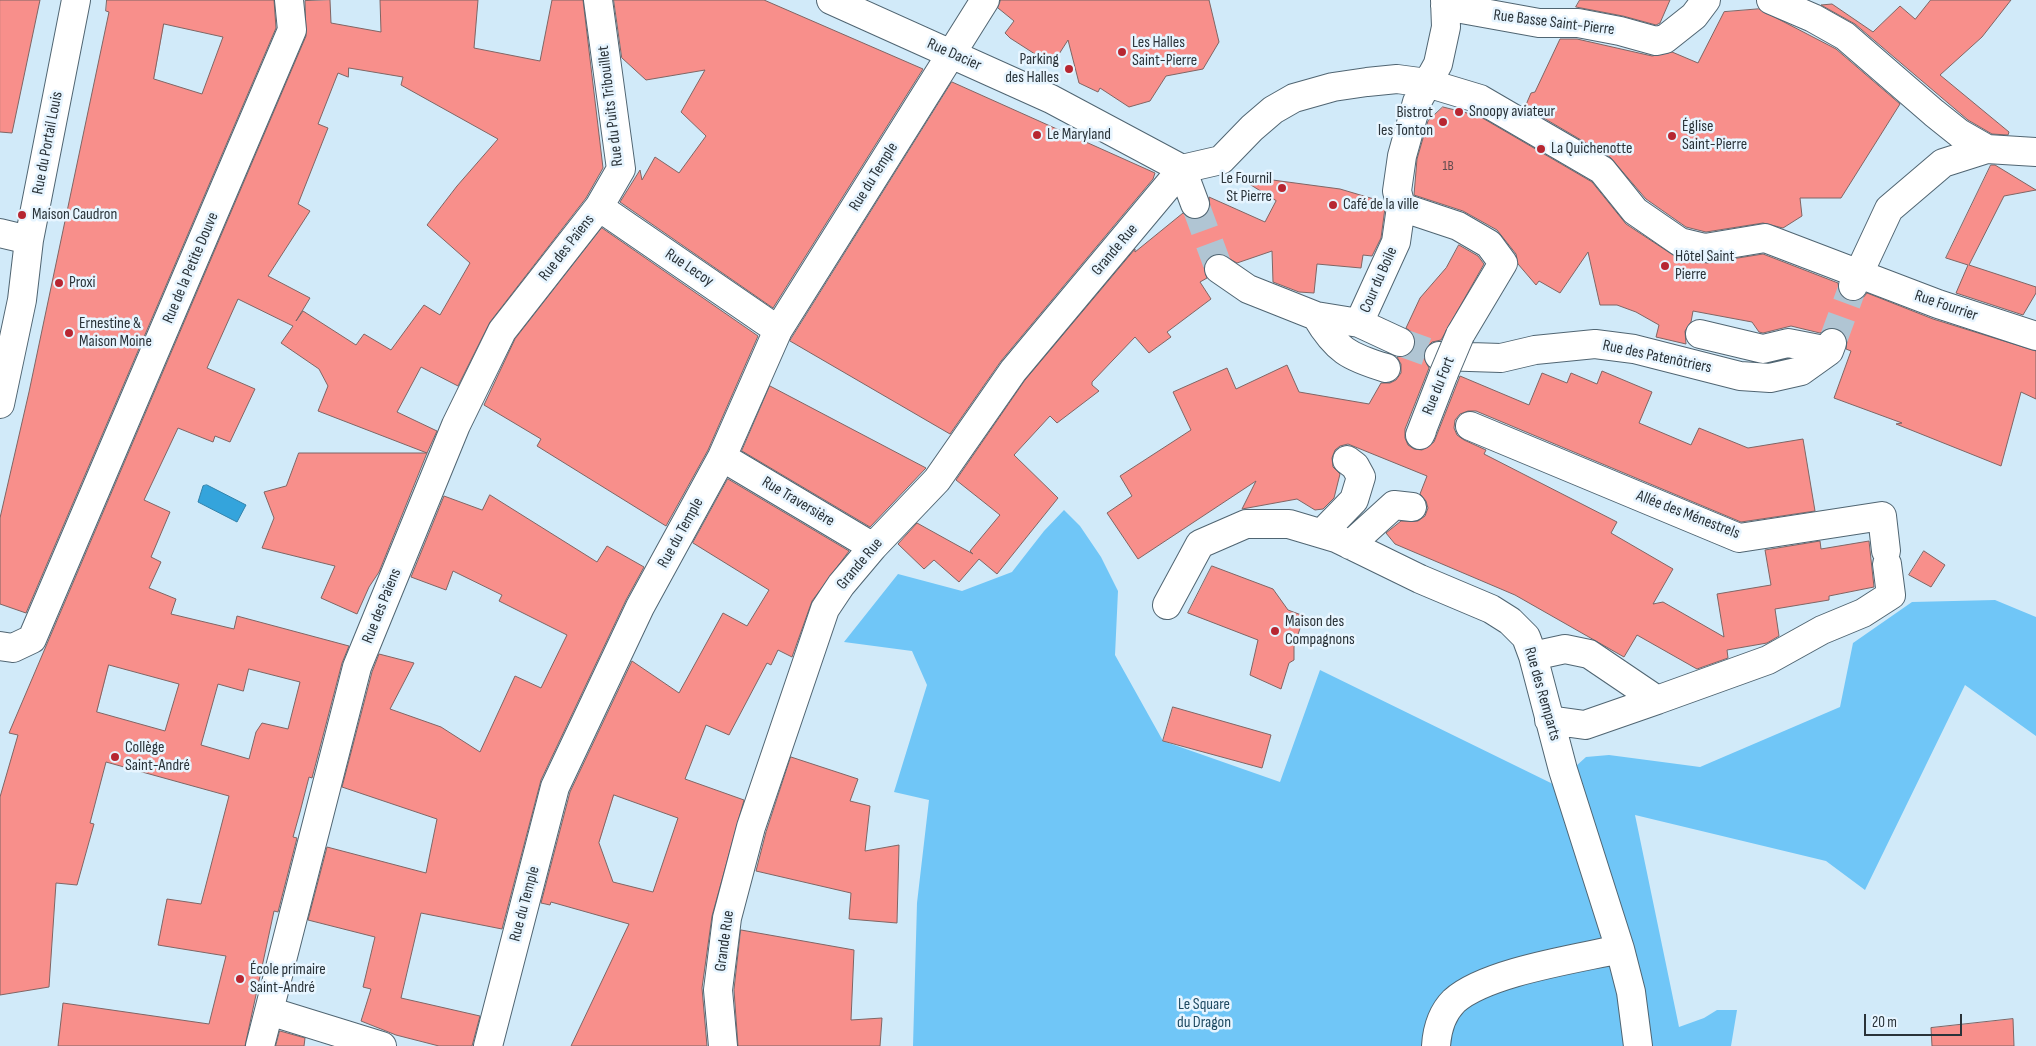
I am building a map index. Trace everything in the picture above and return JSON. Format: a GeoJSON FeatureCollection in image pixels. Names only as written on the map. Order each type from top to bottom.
{"type":"FeatureCollection","features":[{"type":"Feature","properties":{"kind":"street","name":"Rue du Portail Louis"},"geometry":{"type":"LineString","coordinates":[[0,404],[22,300],[29,240],[76,0]]}},
{"type":"Feature","properties":{"kind":"street","name":"Rue de la Petite Douve"},"geometry":{"type":"LineString","coordinates":[[0,646],[13,648],[32,639],[292,30],[289,0]]}},
{"type":"Feature","properties":{"kind":"street","name":"Rue du Puits Tribouillet"},"geometry":{"type":"LineString","coordinates":[[598,0],[621,169],[599,207]]}},
{"type":"Feature","properties":{"kind":"street","name":"Rue Dacier"},"geometry":{"type":"LineString","coordinates":[[831,0],[1051,99],[1182,169]]}},
{"type":"Feature","properties":{"kind":"street","name":"Rue du Temple"},"geometry":{"type":"LineString","coordinates":[[488,1046],[555,788],[640,608],[722,457],[778,330],[985,0]]}},
{"type":"Feature","properties":{"kind":"street","name":"Rue Basse Saint-Pierre"},"geometry":{"type":"LineString","coordinates":[[1445,3],[1539,23],[1578,23],[1620,31],[1656,41],[1665,39],[1686,22],[1706,0]]}},
{"type":"Feature","properties":{"kind":"street"},"geometry":{"type":"LineString","coordinates":[[1771,0],[1813,18],[1845,36],[1934,114],[1959,133],[1987,149]]}},
{"type":"Feature","properties":{"kind":"street","name":"Cour du Boile"},"geometry":{"type":"LineString","coordinates":[[1359,323],[1396,242],[1401,207],[1397,191],[1402,156],[1417,102],[1438,64],[1446,27],[1445,3]]}},
{"type":"Feature","properties":{"kind":"street","name":"Rue Fourrier"},"geometry":{"type":"LineString","coordinates":[[1182,169],[1221,160],[1252,128],[1273,110],[1294,98],[1333,87],[1367,82],[1397,79],[1428,83],[1480,99],[1602,170],[1635,211],[1680,242],[1705,248],[1765,238],[1855,280],[2036,335]]}},
{"type":"Feature","properties":{"kind":"street"},"geometry":{"type":"LineString","coordinates":[[1855,280],[1889,209],[1943,163],[1987,149],[2036,152]]}},
{"type":"Feature","properties":{"kind":"street"},"geometry":{"type":"LineString","coordinates":[[1182,169],[1195,204]]}},
{"type":"Feature","properties":{"kind":"street","name":"Grande Rue"},"geometry":{"type":"LineString","coordinates":[[722,1046],[718,990],[727,918],[751,827],[826,609],[841,585],[937,480],[1013,371],[1182,169]]}},
{"type":"Feature","properties":{"kind":"street","name":"Rue Lecoy"},"geometry":{"type":"LineString","coordinates":[[599,207],[778,330]]}},
{"type":"Feature","properties":{"kind":"street","name":"Rue des Païens"},"geometry":{"type":"LineString","coordinates":[[260,1046],[357,667],[456,425],[502,331],[599,207]]}},
{"type":"Feature","properties":{"kind":"street","name":"Rue du Fort"},"geometry":{"type":"LineString","coordinates":[[1401,207],[1458,226],[1489,244],[1503,263],[1441,364],[1442,420]]}},
{"type":"Feature","properties":{"kind":"street"},"geometry":{"type":"LineString","coordinates":[[0,232],[29,240]]}},
{"type":"Feature","properties":{"kind":"street"},"geometry":{"type":"LineString","coordinates":[[1219,269],[1248,289],[1316,316],[1359,323],[1400,342]]}},
{"type":"Feature","properties":{"kind":"street"},"geometry":{"type":"LineString","coordinates":[[1316,316],[1328,337],[1343,352],[1360,360],[1386,368]]}},
{"type":"Feature","properties":{"kind":"street","name":"Rue des Patenôtriers"},"geometry":{"type":"LineString","coordinates":[[1441,364],[1502,358],[1535,350],[1594,344],[1634,349],[1740,376],[1770,378],[1801,371],[1831,347],[1788,343],[1763,349],[1700,334]]}},
{"type":"Feature","properties":{"kind":"street","name":"Allée des Ménestrels"},"geometry":{"type":"LineString","coordinates":[[1442,420],[1739,538],[1882,516],[1891,594],[1863,613],[1822,630],[1768,660],[1657,700]]}},
{"type":"Feature","properties":{"kind":"street","name":"Rue Traversière"},"geometry":{"type":"LineString","coordinates":[[722,457],[873,548]]}},
{"type":"Feature","properties":{"kind":"street"},"geometry":{"type":"LineString","coordinates":[[1322,534],[1354,500],[1360,477],[1355,466],[1346,460]]}},
{"type":"Feature","properties":{"kind":"street"},"geometry":{"type":"LineString","coordinates":[[1350,545],[1394,505],[1412,507]]}},
{"type":"Feature","properties":{"kind":"street","name":"Rue des Remparts"},"geometry":{"type":"LineString","coordinates":[[1167,605],[1200,544],[1246,524],[1289,524],[1322,534],[1472,589],[1491,609],[1510,621],[1526,637],[1533,656],[1562,770],[1620,948],[1631,992],[1638,1046]]}},
{"type":"Feature","properties":{"kind":"street"},"geometry":{"type":"LineString","coordinates":[[1533,656],[1566,649],[1589,654],[1657,700]]}},
{"type":"Feature","properties":{"kind":"street"},"geometry":{"type":"LineString","coordinates":[[1549,720],[1585,725],[1657,700]]}},
{"type":"Feature","properties":{"kind":"street"},"geometry":{"type":"LineString","coordinates":[[1436,1046],[1437,1034],[1447,1010],[1454,1001],[1467,992],[1510,974],[1620,948]]}},
{"type":"Feature","properties":{"kind":"street"},"geometry":{"type":"LineString","coordinates":[[270,1011],[382,1046]]}},
{"type":"Feature","properties":{"kind":"green space","name":"Le Square du Dragon"},"geometry":{"type":"Polygon","coordinates":[[[1064,510],[1080,526],[1101,557],[1118,591],[1115,655],[1163,741],[1280,782],[1320,670],[1555,785],[1586,757],[1609,755],[1700,767],[1840,707],[1853,643],[1912,602],[1995,600],[2036,617],[2036,736],[1965,685],[1865,890],[1826,861],[1635,815],[1679,1027],[1704,1018],[1717,1010],[1737,1010],[1731,1046],[913,1046],[917,903],[929,800],[894,792],[927,685],[912,651],[844,642],[898,574],[962,591],[1012,572],[1044,531],[1064,510]]]}},
{"type":"Feature","properties":{"kind":"shaded area"},"geometry":{"type":"Polygon","coordinates":[[[207,485],[246,505],[237,522],[198,502],[203,486],[207,485]]]}},
{"type":"Feature","properties":{"kind":"building"},"geometry":{"type":"Polygon","coordinates":[[[0,0],[40,0],[12,133],[0,132],[0,0]]]}},
{"type":"Feature","properties":{"kind":"building"},"geometry":{"type":"Polygon","coordinates":[[[107,0],[274,0],[276,28],[26,613],[0,604],[0,518],[29,392],[109,12],[106,11],[107,0]],[[164,24],[154,79],[202,94],[223,37],[164,24]]]}},
{"type":"Feature","properties":{"kind":"building"},"geometry":{"type":"Polygon","coordinates":[[[330,0],[331,23],[381,32],[380,0],[478,0],[474,48],[540,61],[552,0],[583,0],[603,168],[586,198],[490,322],[458,386],[421,367],[397,412],[437,431],[427,453],[318,411],[328,386],[319,369],[281,343],[293,326],[238,299],[207,368],[255,389],[230,442],[215,436],[213,442],[178,428],[144,500],[170,512],[151,557],[161,562],[149,588],[176,599],[171,614],[234,629],[237,616],[349,646],[342,663],[312,778],[309,777],[293,837],[297,838],[278,912],[274,911],[245,1046],[58,1046],[63,1003],[209,1024],[226,956],[158,945],[167,899],[201,904],[229,796],[106,762],[90,823],[94,824],[77,885],[56,883],[49,987],[0,995],[0,797],[18,735],[9,733],[306,36],[305,1],[330,0]],[[349,68],[348,77],[338,73],[318,124],[328,128],[298,204],[310,211],[268,276],[310,298],[296,321],[303,311],[356,345],[364,334],[391,350],[424,305],[440,315],[470,263],[427,225],[457,186],[498,139],[401,85],[403,77],[349,68]],[[109,665],[97,712],[165,731],[179,684],[109,665]],[[249,669],[243,691],[218,684],[201,745],[249,759],[256,732],[262,723],[288,729],[300,682],[249,669]]]}},
{"type":"Feature","properties":{"kind":"building"},"geometry":{"type":"Polygon","coordinates":[[[614,0],[764,0],[923,69],[773,308],[620,202],[640,170],[642,180],[655,157],[679,173],[706,136],[681,112],[705,70],[646,80],[622,58],[614,0]]]}},
{"type":"Feature","properties":{"kind":"building","name":"Les Halles Saint-Pierre"},"geometry":{"type":"Polygon","coordinates":[[[1001,0],[1209,0],[1219,42],[1203,69],[1166,76],[1150,101],[1129,107],[1100,88],[1098,92],[1079,83],[1068,40],[1052,65],[1010,38],[1005,33],[1014,21],[998,8],[1001,0]]]}},
{"type":"Feature","properties":{"kind":"building"},"geometry":{"type":"Polygon","coordinates":[[[1580,0],[1670,0],[1660,23],[1656,25],[1623,16],[1576,7],[1580,0]]]}},
{"type":"Feature","properties":{"kind":"building"},"geometry":{"type":"Polygon","coordinates":[[[1931,0],[2011,0],[1982,37],[1940,75],[2009,132],[2008,135],[1992,134],[1968,120],[1855,24],[1821,5],[1832,4],[1873,32],[1900,6],[1915,19],[1931,0]]]}},
{"type":"Feature","properties":{"kind":"building"},"geometry":{"type":"Polygon","coordinates":[[[1759,9],[1836,49],[1900,104],[1841,198],[1800,198],[1802,216],[1783,228],[1763,223],[1706,232],[1686,227],[1646,199],[1610,157],[1525,107],[1531,93],[1535,92],[1560,39],[1577,39],[1652,56],[1672,52],[1698,63],[1724,12],[1759,9]]]}},
{"type":"Feature","properties":{"kind":"building"},"geometry":{"type":"Polygon","coordinates":[[[952,82],[1155,173],[1153,179],[1001,361],[950,434],[790,341],[952,82]]]}},
{"type":"Feature","properties":{"kind":"building"},"geometry":{"type":"Polygon","coordinates":[[[1443,107],[1479,116],[1592,182],[1626,224],[1676,257],[1707,263],[1763,254],[1838,283],[1840,295],[1847,300],[1855,301],[1862,299],[1867,293],[1933,319],[2036,351],[2036,399],[2021,392],[2001,466],[1896,424],[1902,423],[1834,398],[1851,351],[1846,349],[1847,341],[1844,333],[1838,329],[1829,328],[1820,333],[1791,326],[1763,333],[1759,332],[1752,322],[1693,311],[1691,322],[1685,331],[1686,344],[1656,337],[1659,325],[1636,312],[1617,305],[1600,305],[1588,252],[1560,293],[1539,281],[1536,285],[1518,264],[1516,254],[1497,230],[1463,211],[1414,195],[1417,159],[1428,121],[1443,107]]]}},
{"type":"Feature","properties":{"kind":"building"},"geometry":{"type":"Polygon","coordinates":[[[1991,165],[1995,165],[2036,190],[2004,196],[1969,265],[2036,287],[2036,293],[2023,315],[1956,293],[1968,265],[1946,258],[1991,165]]]}},
{"type":"Feature","properties":{"kind":"building"},"geometry":{"type":"Polygon","coordinates":[[[1235,175],[1340,189],[1384,202],[1381,238],[1372,256],[1363,255],[1361,268],[1317,264],[1314,293],[1299,292],[1273,282],[1272,251],[1237,263],[1221,254],[1212,255],[1206,260],[1204,267],[1207,278],[1200,282],[1211,299],[1167,332],[1171,337],[1149,353],[1135,337],[1092,382],[1092,385],[1099,391],[1057,423],[1050,416],[1014,455],[1058,498],[997,574],[979,559],[959,582],[934,560],[924,569],[898,544],[917,523],[973,554],[970,551],[1000,515],[956,480],[1025,380],[1135,249],[1135,252],[1183,213],[1192,219],[1201,218],[1207,214],[1210,207],[1209,197],[1265,222],[1276,201],[1235,175]]]}},
{"type":"Feature","properties":{"kind":"building"},"geometry":{"type":"Polygon","coordinates":[[[602,228],[758,336],[708,450],[666,526],[537,446],[541,439],[484,405],[515,339],[602,228]]]}},
{"type":"Feature","properties":{"kind":"building"},"geometry":{"type":"Polygon","coordinates":[[[1459,245],[1478,256],[1484,264],[1441,340],[1432,342],[1426,348],[1423,356],[1429,368],[1405,429],[1405,438],[1408,445],[1414,449],[1422,450],[1434,442],[1460,376],[1529,405],[1542,373],[1567,383],[1571,373],[1597,384],[1602,371],[1652,392],[1639,423],[1691,445],[1699,428],[1748,448],[1803,439],[1815,511],[1741,522],[1476,411],[1460,414],[1455,420],[1454,428],[1457,435],[1464,440],[1486,450],[1484,454],[1617,522],[1611,533],[1673,569],[1653,604],[1663,602],[1724,637],[1717,594],[1771,585],[1765,550],[1820,541],[1821,549],[1869,541],[1874,587],[1829,596],[1829,600],[1775,609],[1779,636],[1767,643],[1727,650],[1728,658],[1697,669],[1637,635],[1624,657],[1515,595],[1395,544],[1386,533],[1401,521],[1418,521],[1425,516],[1428,508],[1426,501],[1420,494],[1427,476],[1348,444],[1340,446],[1335,450],[1332,458],[1333,467],[1340,474],[1334,498],[1323,509],[1315,510],[1297,499],[1242,509],[1256,481],[1138,559],[1107,513],[1132,496],[1120,476],[1191,430],[1173,392],[1227,368],[1236,389],[1287,365],[1299,392],[1369,404],[1381,383],[1390,383],[1396,380],[1401,373],[1401,364],[1397,357],[1409,355],[1416,341],[1413,333],[1406,328],[1420,298],[1446,268],[1459,245]]]}},
{"type":"Feature","properties":{"kind":"building"},"geometry":{"type":"Polygon","coordinates":[[[770,386],[926,468],[870,527],[742,451],[770,386]]]}},
{"type":"Feature","properties":{"kind":"building"},"geometry":{"type":"Polygon","coordinates":[[[299,453],[427,453],[379,572],[369,587],[357,614],[321,598],[335,566],[262,548],[274,518],[264,492],[286,486],[299,453]]]}},
{"type":"Feature","properties":{"kind":"building"},"geometry":{"type":"Polygon","coordinates":[[[728,479],[849,551],[812,601],[792,657],[778,650],[771,665],[767,663],[729,735],[706,725],[685,779],[744,800],[712,916],[702,988],[707,1046],[571,1046],[629,924],[551,902],[550,905],[541,903],[570,792],[632,661],[679,693],[723,613],[747,626],[769,590],[693,543],[728,479]],[[614,795],[599,843],[613,882],[653,892],[678,818],[614,795]]]}},
{"type":"Feature","properties":{"kind":"building"},"geometry":{"type":"Polygon","coordinates":[[[490,495],[597,562],[607,546],[644,567],[626,600],[541,780],[502,929],[421,913],[401,998],[480,1016],[472,1046],[439,1046],[396,1035],[361,1021],[371,989],[363,987],[375,937],[308,920],[327,847],[426,873],[437,819],[342,787],[372,672],[379,654],[414,663],[390,709],[441,727],[480,752],[515,676],[541,688],[567,635],[499,601],[502,595],[453,571],[446,590],[411,577],[444,496],[482,510],[490,495]]]}},
{"type":"Feature","properties":{"kind":"building"},"geometry":{"type":"Polygon","coordinates":[[[1924,551],[1945,565],[1931,587],[1909,575],[1924,551]]]}},
{"type":"Feature","properties":{"kind":"building","name":"Maison des Compagnons"},"geometry":{"type":"Polygon","coordinates":[[[1212,566],[1273,589],[1288,610],[1304,616],[1294,647],[1294,660],[1289,663],[1281,689],[1250,675],[1258,640],[1188,613],[1212,566]]]}},
{"type":"Feature","properties":{"kind":"building"},"geometry":{"type":"Polygon","coordinates":[[[1173,707],[1271,735],[1262,768],[1163,741],[1173,707]]]}},
{"type":"Feature","properties":{"kind":"building"},"geometry":{"type":"Polygon","coordinates":[[[791,757],[858,779],[850,801],[870,806],[865,851],[899,845],[897,923],[849,919],[851,893],[756,871],[766,832],[791,757]]]}},
{"type":"Feature","properties":{"kind":"building"},"geometry":{"type":"Polygon","coordinates":[[[741,930],[854,950],[851,1020],[882,1018],[880,1046],[738,1046],[734,990],[741,930]]]}},
{"type":"Feature","properties":{"kind":"building"},"geometry":{"type":"Polygon","coordinates":[[[2013,1019],[2014,1046],[1932,1046],[1931,1028],[2013,1019]]]}},
{"type":"Feature","properties":{"kind":"building"},"geometry":{"type":"Polygon","coordinates":[[[280,1031],[305,1038],[304,1046],[276,1046],[280,1031]]]}},
{"type":"Feature","properties":{"kind":"tunnel"},"geometry":{"type":"LineString","coordinates":[[1195,204],[1219,269]]}},
{"type":"Feature","properties":{"kind":"tunnel"},"geometry":{"type":"LineString","coordinates":[[1832,343],[1853,286]]}},
{"type":"Feature","properties":{"kind":"tunnel"},"geometry":{"type":"LineString","coordinates":[[1400,342],[1439,356]]}},
{"type":"Feature","properties":{"kind":"place","name":"Les Halles Saint-Pierre"},"geometry":{"type":"Point","coordinates":[1122,52]}},
{"type":"Feature","properties":{"kind":"place","name":"Parking des Halles"},"geometry":{"type":"Point","coordinates":[1069,69]}},
{"type":"Feature","properties":{"kind":"place","name":"Snoopy aviateur"},"geometry":{"type":"Point","coordinates":[1459,112]}},
{"type":"Feature","properties":{"kind":"place","name":"Bistrot les Tonton"},"geometry":{"type":"Point","coordinates":[1443,122]}},
{"type":"Feature","properties":{"kind":"place","name":"Le Maryland"},"geometry":{"type":"Point","coordinates":[1037,135]}},
{"type":"Feature","properties":{"kind":"place","name":"Église Saint-Pierre"},"geometry":{"type":"Point","coordinates":[1672,136]}},
{"type":"Feature","properties":{"kind":"place","name":"La Quichenotte"},"geometry":{"type":"Point","coordinates":[1541,149]}},
{"type":"Feature","properties":{"kind":"place","name":"Le Fournil St Pierre"},"geometry":{"type":"Point","coordinates":[1282,188]}},
{"type":"Feature","properties":{"kind":"place","name":"Café de la ville"},"geometry":{"type":"Point","coordinates":[1333,205]}},
{"type":"Feature","properties":{"kind":"place","name":"Maison Caudron"},"geometry":{"type":"Point","coordinates":[22,215]}},
{"type":"Feature","properties":{"kind":"place","name":"Hôtel Saint Pierre"},"geometry":{"type":"Point","coordinates":[1665,266]}},
{"type":"Feature","properties":{"kind":"place","name":"Proxi"},"geometry":{"type":"Point","coordinates":[59,283]}},
{"type":"Feature","properties":{"kind":"place","name":"Ernestine & Maison Moine"},"geometry":{"type":"Point","coordinates":[69,333]}},
{"type":"Feature","properties":{"kind":"place","name":"Maison des Compagnons"},"geometry":{"type":"Point","coordinates":[1275,631]}},
{"type":"Feature","properties":{"kind":"place","name":"Collège Saint-André"},"geometry":{"type":"Point","coordinates":[115,757]}},
{"type":"Feature","properties":{"kind":"place","name":"École primaire Saint-André"},"geometry":{"type":"Point","coordinates":[240,979]}}]}
